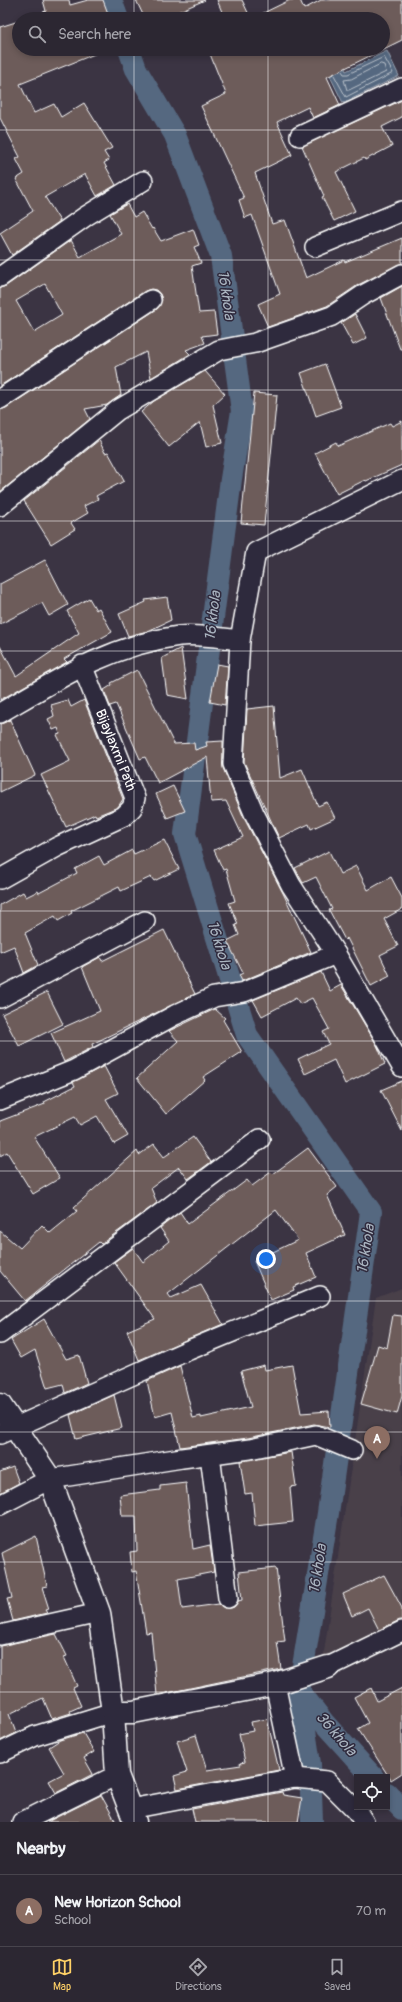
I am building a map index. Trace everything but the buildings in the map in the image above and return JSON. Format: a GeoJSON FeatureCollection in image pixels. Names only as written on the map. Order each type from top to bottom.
{"type":"FeatureCollection","features":[{"type":"Feature","properties":{"kind":"street"},"geometry":{"type":"LineString","coordinates":[[300,136],[402,88]]}},
{"type":"Feature","properties":{"kind":"street"},"geometry":{"type":"LineString","coordinates":[[0,277],[86,216],[143,181]]}},
{"type":"Feature","properties":{"kind":"street"},"geometry":{"type":"LineString","coordinates":[[314,246],[402,211]]}},
{"type":"Feature","properties":{"kind":"street"},"geometry":{"type":"LineString","coordinates":[[0,506],[118,410],[219,350],[255,343],[332,316],[363,295],[402,274]]}},
{"type":"Feature","properties":{"kind":"street"},"geometry":{"type":"LineString","coordinates":[[0,399],[151,300]]}},
{"type":"Feature","properties":{"kind":"street"},"geometry":{"type":"LineString","coordinates":[[402,480],[256,552],[240,640],[233,764],[254,813],[291,885],[336,954],[402,1067]]}},
{"type":"Feature","properties":{"kind":"street"},"geometry":{"type":"LineString","coordinates":[[0,713],[82,665],[126,647],[180,636],[240,640]]}},
{"type":"Feature","properties":{"kind":"street","name":"Bijaylaxmi Path"},"geometry":{"type":"LineString","coordinates":[[0,879],[57,847],[124,816],[132,808],[135,798],[82,665]]}},
{"type":"Feature","properties":{"kind":"street"},"geometry":{"type":"LineString","coordinates":[[0,998],[145,921]]}},
{"type":"Feature","properties":{"kind":"street"},"geometry":{"type":"LineString","coordinates":[[0,1100],[74,1070],[175,1015],[214,997],[244,992],[336,954]]}},
{"type":"Feature","properties":{"kind":"street"},"geometry":{"type":"LineString","coordinates":[[0,1334],[260,1139]]}},
{"type":"Feature","properties":{"kind":"street"},"geometry":{"type":"LineString","coordinates":[[7,1430],[189,1350],[320,1296]]}},
{"type":"Feature","properties":{"kind":"street"},"geometry":{"type":"LineString","coordinates":[[0,1404],[7,1430],[50,1479],[99,1613],[113,1712],[117,1775],[133,1816],[295,1778],[326,1781],[356,1810],[364,1822]]}},
{"type":"Feature","properties":{"kind":"street"},"geometry":{"type":"LineString","coordinates":[[0,1505],[50,1479],[250,1449],[316,1435],[352,1450]]}},
{"type":"Feature","properties":{"kind":"street"},"geometry":{"type":"LineString","coordinates":[[210,1454],[228,1598]]}},
{"type":"Feature","properties":{"kind":"street"},"geometry":{"type":"LineString","coordinates":[[0,1635],[99,1613]]}},
{"type":"Feature","properties":{"kind":"street"},"geometry":{"type":"LineString","coordinates":[[0,1753],[35,1736],[113,1712],[133,1712],[281,1682],[328,1666],[402,1631]]}},
{"type":"Feature","properties":{"kind":"street"},"geometry":{"type":"LineString","coordinates":[[281,1682],[295,1778]]}},
{"type":"Feature","properties":{"kind":"street"},"geometry":{"type":"LineString","coordinates":[[22,1822],[117,1775]]}},
{"type":"Feature","properties":{"kind":"shaded area"},"geometry":{"type":"Polygon","coordinates":[[[402,1288],[402,1621],[323,1659],[376,1298],[402,1288]]]}},
{"type":"Feature","properties":{"kind":"water"},"geometry":{"type":"Polygon","coordinates":[[[377,56],[389,56],[399,76],[343,103],[326,68],[341,61],[346,71],[377,56]]]}},
{"type":"Feature","properties":{"kind":"waterway","name":"16 khola"},"geometry":{"type":"LineString","coordinates":[[111,0],[115,12]]}},
{"type":"Feature","properties":{"kind":"waterway","name":"16 khola"},"geometry":{"type":"LineString","coordinates":[[131,56],[136,69],[175,135],[221,256],[242,411],[231,479],[185,834],[247,1035],[371,1212],[328,1513],[299,1691],[310,1764],[312,1822]]}},
{"type":"Feature","properties":{"kind":"waterway","name":"36 khola"},"geometry":{"type":"LineString","coordinates":[[300,1692],[325,1724],[370,1774]]}},
{"type":"Feature","properties":{"kind":"waterway","name":"36 khola"},"geometry":{"type":"LineString","coordinates":[[390,1796],[402,1809]]}},
{"type":"Feature","properties":{"kind":"place","name":"New Horizon School"},"geometry":{"type":"Point","coordinates":[377,1459]}}]}
